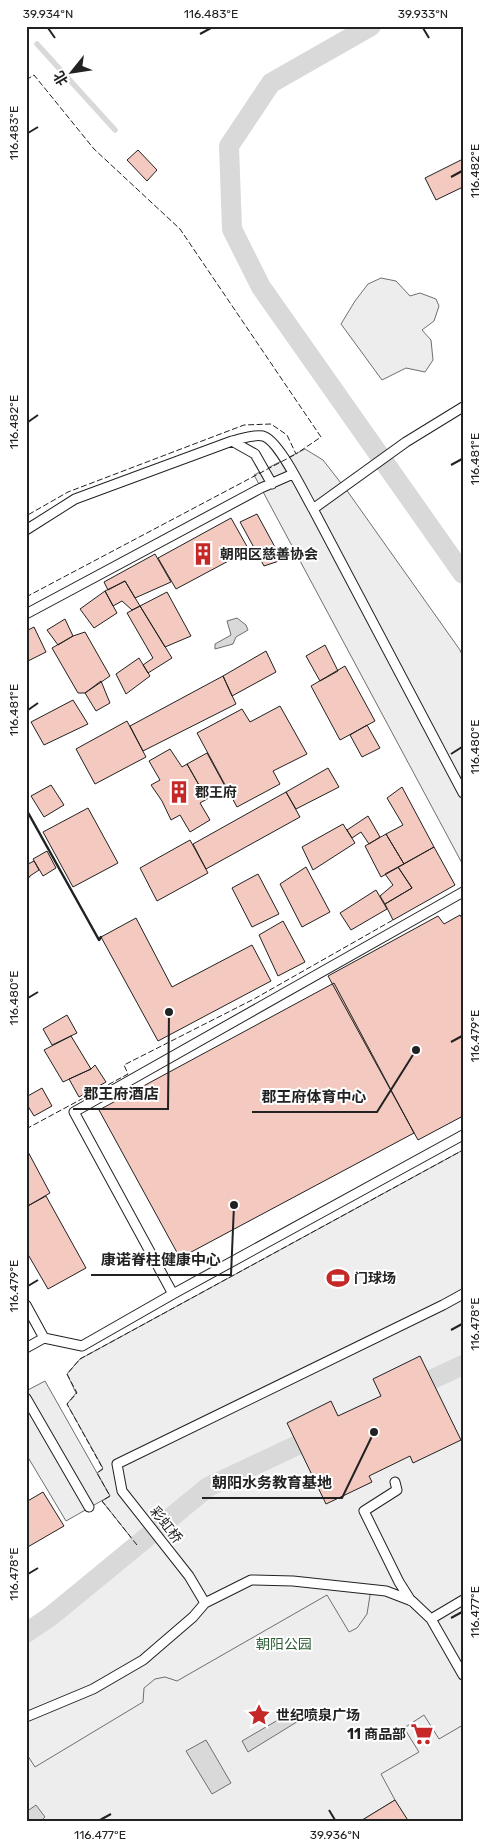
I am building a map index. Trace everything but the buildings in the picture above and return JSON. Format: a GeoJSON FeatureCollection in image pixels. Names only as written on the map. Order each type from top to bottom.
{"type":"FeatureCollection","features":[{"type":"Feature","properties":{"kind":"lane"},"geometry":{"type":"LineString","coordinates":[[313,509],[406,442],[463,407]]}},
{"type":"Feature","properties":{"kind":"lane"},"geometry":{"type":"LineString","coordinates":[[26,530],[75,500],[232,441],[251,436],[264,436],[278,448],[313,509],[463,793]]}},
{"type":"Feature","properties":{"kind":"lane"},"geometry":{"type":"LineString","coordinates":[[232,441],[255,454],[272,484]]}},
{"type":"Feature","properties":{"kind":"lane"},"geometry":{"type":"LineString","coordinates":[[26,614],[293,474]]}},
{"type":"Feature","properties":{"kind":"lane"},"geometry":{"type":"LineString","coordinates":[[173,1294],[74,1112],[463,892]]}},
{"type":"Feature","properties":{"kind":"lane"},"geometry":{"type":"LineString","coordinates":[[26,1348],[44,1338],[82,1346],[463,1135]]}},
{"type":"Feature","properties":{"kind":"lane","name":"彩虹桥"},"geometry":{"type":"LineString","coordinates":[[205,1603],[189,1576],[122,1492],[117,1464],[463,1294]]}},
{"type":"Feature","properties":{"kind":"lane"},"geometry":{"type":"LineString","coordinates":[[26,1305],[44,1338]]}},
{"type":"Feature","properties":{"kind":"lane"},"geometry":{"type":"LineString","coordinates":[[26,1398],[89,1507]]}},
{"type":"Feature","properties":{"kind":"lane"},"geometry":{"type":"LineString","coordinates":[[395,1482],[396,1490],[364,1511],[399,1582],[412,1601],[431,1619],[463,1675]]}},
{"type":"Feature","properties":{"kind":"lane"},"geometry":{"type":"LineString","coordinates":[[26,1716],[93,1689],[143,1660],[193,1617],[205,1603],[250,1580],[293,1581],[386,1591],[412,1601]]}},
{"type":"Feature","properties":{"kind":"lane"},"geometry":{"type":"LineString","coordinates":[[431,1619],[463,1600]]}},
{"type":"Feature","properties":{"kind":"green space","name":"朝阳公园"},"geometry":{"type":"Polygon","coordinates":[[[463,1150],[463,1822],[26,1822],[26,1633],[51,1616],[137,1545],[102,1501],[110,1496],[97,1473],[103,1468],[67,1404],[76,1393],[67,1374],[80,1359],[463,1150]]]}},
{"type":"Feature","properties":{"kind":"shaded area"},"geometry":{"type":"Polygon","coordinates":[[[381,278],[396,281],[410,296],[420,293],[436,299],[439,306],[434,321],[422,330],[431,340],[433,360],[425,372],[406,368],[382,380],[341,324],[368,284],[381,278]]]}},
{"type":"Feature","properties":{"kind":"shaded area"},"geometry":{"type":"Polygon","coordinates":[[[305,449],[323,460],[348,492],[460,650],[463,657],[463,865],[254,475],[305,449]]]}},
{"type":"Feature","properties":{"kind":"shaded area"},"geometry":{"type":"Polygon","coordinates":[[[237,618],[246,625],[248,630],[236,637],[233,644],[215,649],[215,644],[231,635],[227,621],[237,618]]]}},
{"type":"Feature","properties":{"kind":"shaded area"},"geometry":{"type":"Polygon","coordinates":[[[45,1381],[110,1496],[66,1521],[26,1454],[26,1391],[45,1381]]]}},
{"type":"Feature","properties":{"kind":"shaded area","name":"世纪喷泉广场"},"geometry":{"type":"Polygon","coordinates":[[[371,1589],[412,1601],[431,1619],[463,1675],[463,1725],[439,1739],[424,1715],[404,1728],[419,1752],[381,1774],[395,1800],[359,1822],[26,1822],[26,1753],[35,1767],[143,1702],[144,1688],[155,1679],[165,1677],[177,1681],[327,1595],[349,1632],[357,1628],[367,1614],[371,1589]]]}},
{"type":"Feature","properties":{"kind":"shaded area"},"geometry":{"type":"Polygon","coordinates":[[[295,1710],[300,1720],[248,1752],[242,1741],[295,1710]]]}},
{"type":"Feature","properties":{"kind":"shaded area"},"geometry":{"type":"Polygon","coordinates":[[[206,1740],[231,1783],[212,1794],[186,1751],[206,1740]]]}},
{"type":"Feature","properties":{"kind":"shaded area"},"geometry":{"type":"Polygon","coordinates":[[[36,1805],[45,1817],[40,1822],[26,1822],[26,1812],[36,1805]]]}},
{"type":"Feature","properties":{"kind":"waterway"},"geometry":{"type":"LineString","coordinates":[[371,26],[271,83],[229,146],[232,229],[261,287],[463,574]]}},
{"type":"Feature","properties":{"kind":"waterway"},"geometry":{"type":"LineString","coordinates":[[37,44],[115,130]]}},
{"type":"Feature","properties":{"kind":"waterway"},"geometry":{"type":"LineString","coordinates":[[407,1391],[463,1365]]}},
{"type":"Feature","properties":{"kind":"waterway"},"geometry":{"type":"LineString","coordinates":[[26,1633],[51,1616],[208,1487],[321,1434]]}},
{"type":"Feature","properties":{"kind":"fence"},"geometry":{"type":"LineString","coordinates":[[26,80],[34,75],[94,149],[180,229],[321,437],[296,454],[287,435],[271,424],[244,425],[68,492],[26,516]]}},
{"type":"Feature","properties":{"kind":"fence"},"geometry":{"type":"LineString","coordinates":[[26,597],[296,454]]}},
{"type":"Feature","properties":{"kind":"fence"},"geometry":{"type":"LineString","coordinates":[[26,1129],[128,1074],[124,1065],[254,999],[393,920]]}},
{"type":"Feature","properties":{"kind":"fence"},"geometry":{"type":"LineString","coordinates":[[137,1545],[102,1501],[110,1496],[97,1473],[103,1469],[67,1404],[77,1393],[67,1374],[80,1359],[463,1150]]}},
{"type":"Feature","properties":{"kind":"wall"},"geometry":{"type":"LineString","coordinates":[[26,809],[99,940],[101,937]]}},
{"type":"Feature","properties":{"kind":"place","name":"朝阳区慈善协会"},"geometry":{"type":"Point","coordinates":[203,554]}},
{"type":"Feature","properties":{"kind":"place","name":"郡王府"},"geometry":{"type":"Point","coordinates":[179,792]}},
{"type":"Feature","properties":{"kind":"place","name":"郡王府酒店"},"geometry":{"type":"Point","coordinates":[169,1012]}},
{"type":"Feature","properties":{"kind":"place","name":"郡王府体育中心"},"geometry":{"type":"Point","coordinates":[416,1050]}},
{"type":"Feature","properties":{"kind":"place","name":"康诺脊柱健康中心"},"geometry":{"type":"Point","coordinates":[234,1205]}},
{"type":"Feature","properties":{"kind":"place","name":"门球场"},"geometry":{"type":"Point","coordinates":[338,1278]}},
{"type":"Feature","properties":{"kind":"place","name":"朝阳水务教育基地"},"geometry":{"type":"Point","coordinates":[374,1432]}},
{"type":"Feature","properties":{"kind":"place","name":"世纪喷泉广场"},"geometry":{"type":"Point","coordinates":[259,1715]}},
{"type":"Feature","properties":{"kind":"place","name":"11 商品部"},"geometry":{"type":"Point","coordinates":[422,1734]}}]}
